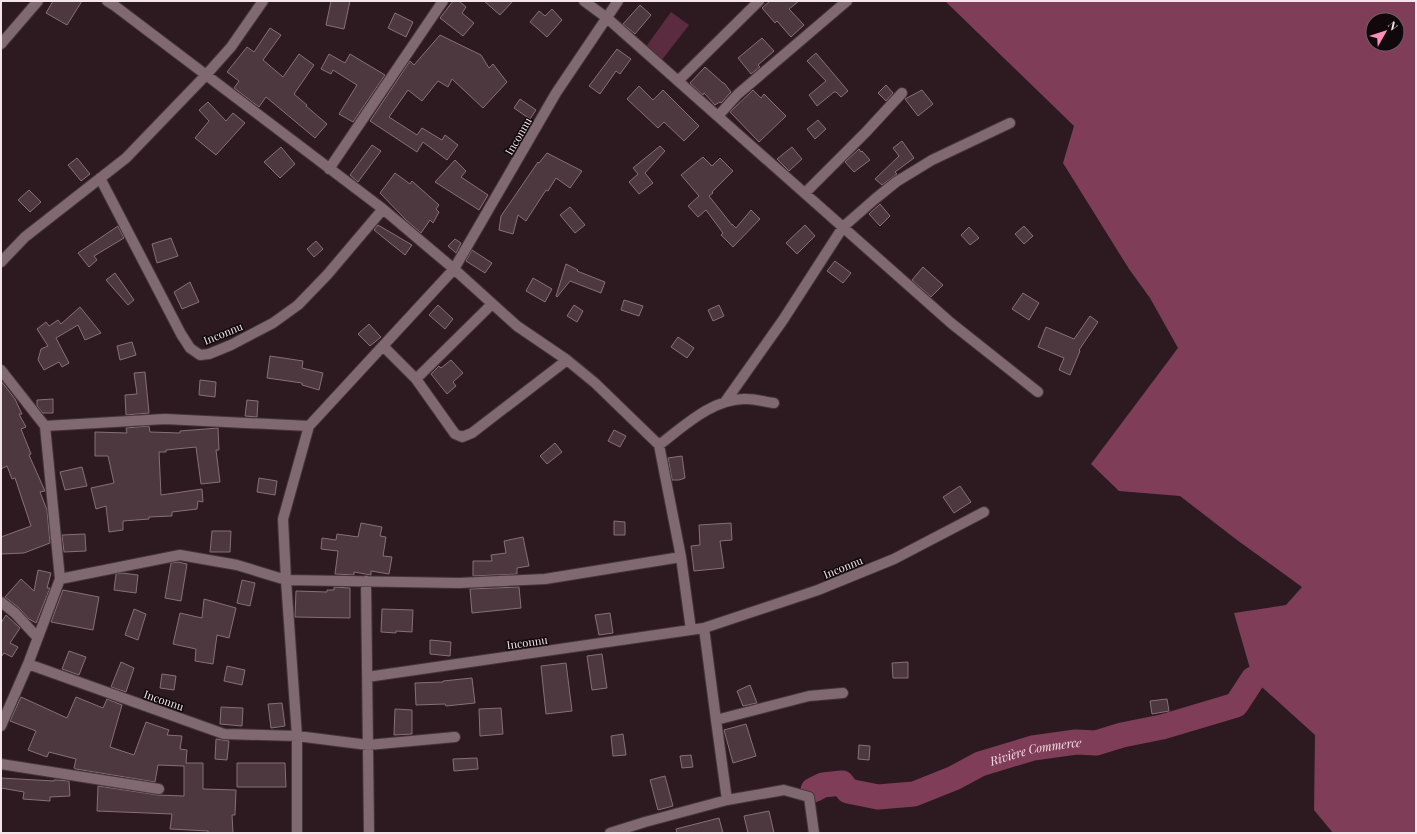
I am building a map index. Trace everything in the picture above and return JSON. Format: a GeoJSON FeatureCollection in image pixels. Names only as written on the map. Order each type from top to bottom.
{"type":"FeatureCollection","features":[{"type":"Feature","properties":{"kind":"street"},"geometry":{"type":"LineString","coordinates":[[1,44],[38,1]]}},
{"type":"Feature","properties":{"kind":"street"},"geometry":{"type":"LineString","coordinates":[[107,1],[382,209],[517,326],[567,360],[596,383],[659,445],[681,557],[691,630]]}},
{"type":"Feature","properties":{"kind":"street"},"geometry":{"type":"LineString","coordinates":[[1,262],[25,237],[126,158],[231,47],[263,1]]}},
{"type":"Feature","properties":{"kind":"street"},"geometry":{"type":"LineString","coordinates":[[329,169],[444,1]]}},
{"type":"Feature","properties":{"kind":"street"},"geometry":{"type":"LineString","coordinates":[[584,1],[607,18],[951,323],[1038,392]]}},
{"type":"Feature","properties":{"kind":"street","name":"Inconnu"},"geometry":{"type":"LineString","coordinates":[[297,833],[297,736],[283,519],[309,426],[454,270],[556,93],[618,1]]}},
{"type":"Feature","properties":{"kind":"street"},"geometry":{"type":"LineString","coordinates":[[678,82],[759,1]]}},
{"type":"Feature","properties":{"kind":"street"},"geometry":{"type":"LineString","coordinates":[[718,116],[738,94],[847,1]]}},
{"type":"Feature","properties":{"kind":"street"},"geometry":{"type":"LineString","coordinates":[[805,193],[866,132],[902,93]]}},
{"type":"Feature","properties":{"kind":"street"},"geometry":{"type":"LineString","coordinates":[[725,402],[783,320],[843,227],[902,178],[932,160],[1010,123]]}},
{"type":"Feature","properties":{"kind":"street","name":"Inconnu"},"geometry":{"type":"LineString","coordinates":[[100,178],[181,334],[190,348],[200,354],[209,354],[232,345],[273,323],[298,305],[327,275],[382,209]]}},
{"type":"Feature","properties":{"kind":"street"},"geometry":{"type":"LineString","coordinates":[[416,379],[492,304]]}},
{"type":"Feature","properties":{"kind":"street"},"geometry":{"type":"LineString","coordinates":[[383,346],[416,379],[455,434],[462,437],[472,433],[567,360]]}},
{"type":"Feature","properties":{"kind":"street"},"geometry":{"type":"LineString","coordinates":[[1,370],[45,426],[60,579],[28,664],[1,726]]}},
{"type":"Feature","properties":{"kind":"street"},"geometry":{"type":"LineString","coordinates":[[659,445],[708,409],[725,402],[746,399],[774,403]]}},
{"type":"Feature","properties":{"kind":"street"},"geometry":{"type":"LineString","coordinates":[[45,426],[165,419],[309,426]]}},
{"type":"Feature","properties":{"kind":"street","name":"Inconnu"},"geometry":{"type":"LineString","coordinates":[[367,677],[704,628],[818,590],[894,559],[984,512]]}},
{"type":"Feature","properties":{"kind":"street"},"geometry":{"type":"LineString","coordinates":[[60,579],[180,555],[237,565],[286,580],[459,583],[545,579],[681,557]]}},
{"type":"Feature","properties":{"kind":"street"},"geometry":{"type":"LineString","coordinates":[[366,581],[369,833]]}},
{"type":"Feature","properties":{"kind":"street"},"geometry":{"type":"LineString","coordinates":[[1,602],[15,613],[37,637]]}},
{"type":"Feature","properties":{"kind":"street"},"geometry":{"type":"LineString","coordinates":[[704,628],[727,800]]}},
{"type":"Feature","properties":{"kind":"street","name":"Inconnu"},"geometry":{"type":"LineString","coordinates":[[28,664],[224,734],[297,736],[368,745],[455,737]]}},
{"type":"Feature","properties":{"kind":"street"},"geometry":{"type":"LineString","coordinates":[[716,720],[809,696],[843,693]]}},
{"type":"Feature","properties":{"kind":"street"},"geometry":{"type":"LineString","coordinates":[[1,764],[159,789]]}},
{"type":"Feature","properties":{"kind":"street"},"geometry":{"type":"LineString","coordinates":[[610,833],[727,800],[784,790],[809,797],[814,833]]}},
{"type":"Feature","properties":{"kind":"shaded area"},"geometry":{"type":"Polygon","coordinates":[[[945,1],[1416,1],[1416,833],[1333,833],[1314,810],[1315,735],[1253,679],[1234,613],[1286,605],[1302,587],[1180,496],[1119,491],[1091,464],[1178,348],[1150,298],[1129,269],[1063,163],[1074,126],[945,1]]]}},
{"type":"Feature","properties":{"kind":"shaded area"},"geometry":{"type":"Polygon","coordinates":[[[671,12],[689,25],[661,61],[645,48],[671,12]]]}},
{"type":"Feature","properties":{"kind":"building"},"geometry":{"type":"Polygon","coordinates":[[[53,1],[82,1],[67,25],[46,13],[53,1]]]}},
{"type":"Feature","properties":{"kind":"building"},"geometry":{"type":"Polygon","coordinates":[[[331,1],[350,1],[344,29],[326,25],[331,1]]]}},
{"type":"Feature","properties":{"kind":"building"},"geometry":{"type":"Polygon","coordinates":[[[453,1],[459,1],[466,7],[462,13],[474,23],[463,36],[440,18],[453,1]]]}},
{"type":"Feature","properties":{"kind":"building"},"geometry":{"type":"Polygon","coordinates":[[[484,1],[513,1],[500,15],[484,1]]]}},
{"type":"Feature","properties":{"kind":"building"},"geometry":{"type":"Polygon","coordinates":[[[770,1],[799,1],[789,9],[804,25],[791,37],[777,21],[775,23],[762,8],[770,1]]]}},
{"type":"Feature","properties":{"kind":"building"},"geometry":{"type":"Polygon","coordinates":[[[640,5],[651,15],[635,34],[623,24],[640,5]]]}},
{"type":"Feature","properties":{"kind":"building"},"geometry":{"type":"Polygon","coordinates":[[[552,9],[562,20],[547,37],[530,22],[539,11],[545,16],[552,9]]]}},
{"type":"Feature","properties":{"kind":"building"},"geometry":{"type":"Polygon","coordinates":[[[395,13],[413,22],[406,37],[388,28],[395,13]]]}},
{"type":"Feature","properties":{"kind":"building"},"geometry":{"type":"Polygon","coordinates":[[[270,28],[281,35],[263,60],[283,77],[299,54],[314,65],[294,94],[327,124],[315,138],[266,97],[259,107],[234,88],[239,81],[227,72],[247,47],[254,52],[270,28]]]}},
{"type":"Feature","properties":{"kind":"building"},"geometry":{"type":"Polygon","coordinates":[[[440,35],[481,55],[489,68],[493,64],[507,82],[483,108],[452,79],[448,87],[438,81],[422,101],[408,90],[389,117],[417,135],[422,128],[442,140],[445,135],[458,145],[447,160],[423,142],[417,152],[370,121],[410,61],[414,65],[440,35]]]}},
{"type":"Feature","properties":{"kind":"building"},"geometry":{"type":"Polygon","coordinates":[[[762,38],[774,51],[758,65],[760,67],[751,74],[738,58],[762,38]]]}},
{"type":"Feature","properties":{"kind":"building"},"geometry":{"type":"Polygon","coordinates":[[[617,49],[631,59],[620,74],[616,71],[600,94],[589,86],[617,49]]]}},
{"type":"Feature","properties":{"kind":"building"},"geometry":{"type":"Polygon","coordinates":[[[816,53],[848,91],[841,97],[834,92],[817,106],[809,95],[826,81],[807,61],[816,53]]]}},
{"type":"Feature","properties":{"kind":"building"},"geometry":{"type":"Polygon","coordinates":[[[329,54],[345,63],[350,54],[385,75],[353,122],[339,114],[357,85],[333,70],[331,74],[321,69],[329,54]]]}},
{"type":"Feature","properties":{"kind":"building"},"geometry":{"type":"Polygon","coordinates":[[[705,67],[724,83],[731,92],[721,103],[720,102],[715,105],[704,93],[703,95],[690,83],[705,67]]]}},
{"type":"Feature","properties":{"kind":"building"},"geometry":{"type":"Polygon","coordinates":[[[886,85],[893,93],[886,101],[878,93],[886,85]]]}},
{"type":"Feature","properties":{"kind":"building"},"geometry":{"type":"Polygon","coordinates":[[[639,86],[653,100],[663,90],[699,126],[684,141],[664,122],[658,128],[627,99],[639,86]]]}},
{"type":"Feature","properties":{"kind":"building"},"geometry":{"type":"Polygon","coordinates":[[[753,90],[761,98],[764,94],[786,116],[759,142],[730,112],[753,90]]]}},
{"type":"Feature","properties":{"kind":"building"},"geometry":{"type":"Polygon","coordinates":[[[922,90],[933,104],[918,116],[905,99],[922,90]]]}},
{"type":"Feature","properties":{"kind":"building"},"geometry":{"type":"Polygon","coordinates":[[[520,99],[536,110],[530,119],[514,108],[520,99]]]}},
{"type":"Feature","properties":{"kind":"building"},"geometry":{"type":"Polygon","coordinates":[[[208,102],[226,121],[233,113],[245,123],[216,155],[195,138],[209,121],[199,110],[208,102]]]}},
{"type":"Feature","properties":{"kind":"building"},"geometry":{"type":"Polygon","coordinates":[[[818,120],[826,129],[815,139],[807,129],[818,120]]]}},
{"type":"Feature","properties":{"kind":"building"},"geometry":{"type":"Polygon","coordinates":[[[902,141],[914,158],[895,172],[897,174],[882,185],[875,179],[899,156],[893,148],[902,141]]]}},
{"type":"Feature","properties":{"kind":"building"},"geometry":{"type":"Polygon","coordinates":[[[372,145],[381,151],[358,182],[350,175],[372,145]]]}},
{"type":"Feature","properties":{"kind":"building"},"geometry":{"type":"Polygon","coordinates":[[[660,146],[665,151],[645,173],[653,183],[639,194],[629,182],[638,174],[633,168],[660,146]]]}},
{"type":"Feature","properties":{"kind":"building"},"geometry":{"type":"Polygon","coordinates":[[[281,147],[295,164],[280,178],[264,162],[281,147]]]}},
{"type":"Feature","properties":{"kind":"building"},"geometry":{"type":"Polygon","coordinates":[[[792,147],[802,159],[789,171],[777,159],[792,147]]]}},
{"type":"Feature","properties":{"kind":"building"},"geometry":{"type":"Polygon","coordinates":[[[859,149],[870,160],[854,172],[845,162],[859,149]]]}},
{"type":"Feature","properties":{"kind":"building"},"geometry":{"type":"Polygon","coordinates":[[[547,153],[582,171],[570,188],[556,178],[548,191],[546,190],[526,221],[518,215],[513,234],[499,230],[501,216],[538,162],[539,163],[547,153]]]}},
{"type":"Feature","properties":{"kind":"building"},"geometry":{"type":"Polygon","coordinates":[[[703,157],[712,166],[720,158],[733,171],[709,196],[732,225],[736,228],[751,210],[760,219],[733,247],[721,235],[723,233],[706,210],[698,217],[688,206],[699,196],[681,175],[703,157]]]}},
{"type":"Feature","properties":{"kind":"building"},"geometry":{"type":"Polygon","coordinates":[[[77,158],[90,174],[81,181],[68,165],[77,158]]]}},
{"type":"Feature","properties":{"kind":"building"},"geometry":{"type":"Polygon","coordinates":[[[455,160],[466,171],[461,177],[488,195],[479,210],[435,182],[455,160]]]}},
{"type":"Feature","properties":{"kind":"building"},"geometry":{"type":"Polygon","coordinates":[[[395,173],[410,184],[412,181],[439,205],[436,209],[439,212],[433,223],[430,220],[421,233],[380,193],[395,173]]]}},
{"type":"Feature","properties":{"kind":"building"},"geometry":{"type":"Polygon","coordinates":[[[29,190],[41,202],[30,212],[18,200],[29,190]]]}},
{"type":"Feature","properties":{"kind":"building"},"geometry":{"type":"Polygon","coordinates":[[[880,204],[890,216],[880,226],[869,214],[880,204]]]}},
{"type":"Feature","properties":{"kind":"building"},"geometry":{"type":"Polygon","coordinates":[[[570,207],[585,225],[575,233],[560,215],[570,207]]]}},
{"type":"Feature","properties":{"kind":"building"},"geometry":{"type":"Polygon","coordinates":[[[378,225],[412,245],[405,255],[374,230],[378,225]]]}},
{"type":"Feature","properties":{"kind":"building"},"geometry":{"type":"Polygon","coordinates":[[[805,225],[815,236],[797,254],[786,243],[805,225]]]}},
{"type":"Feature","properties":{"kind":"building"},"geometry":{"type":"Polygon","coordinates":[[[118,226],[124,238],[94,256],[97,260],[89,267],[78,253],[118,226]]]}},
{"type":"Feature","properties":{"kind":"building"},"geometry":{"type":"Polygon","coordinates":[[[1024,226],[1033,236],[1024,244],[1015,234],[1024,226]]]}},
{"type":"Feature","properties":{"kind":"building"},"geometry":{"type":"Polygon","coordinates":[[[969,227],[979,238],[970,245],[961,235],[969,227]]]}},
{"type":"Feature","properties":{"kind":"building"},"geometry":{"type":"Polygon","coordinates":[[[171,238],[178,256],[157,263],[152,244],[171,238]]]}},
{"type":"Feature","properties":{"kind":"building"},"geometry":{"type":"Polygon","coordinates":[[[455,239],[461,243],[456,253],[448,246],[455,239]]]}},
{"type":"Feature","properties":{"kind":"building"},"geometry":{"type":"Polygon","coordinates":[[[316,241],[323,249],[314,257],[307,249],[316,241]]]}},
{"type":"Feature","properties":{"kind":"building"},"geometry":{"type":"Polygon","coordinates":[[[472,250],[492,263],[485,273],[466,261],[472,250]]]}},
{"type":"Feature","properties":{"kind":"building"},"geometry":{"type":"Polygon","coordinates":[[[835,261],[851,273],[843,283],[827,271],[835,261]]]}},
{"type":"Feature","properties":{"kind":"building"},"geometry":{"type":"Polygon","coordinates":[[[566,264],[578,270],[577,271],[605,282],[601,293],[570,281],[557,297],[556,296],[566,264]]]}},
{"type":"Feature","properties":{"kind":"building"},"geometry":{"type":"Polygon","coordinates":[[[923,267],[943,285],[931,297],[912,280],[923,267]]]}},
{"type":"Feature","properties":{"kind":"building"},"geometry":{"type":"Polygon","coordinates":[[[115,273],[134,300],[128,305],[106,280],[115,273]]]}},
{"type":"Feature","properties":{"kind":"building"},"geometry":{"type":"Polygon","coordinates":[[[533,278],[552,289],[545,302],[526,291],[533,278]]]}},
{"type":"Feature","properties":{"kind":"building"},"geometry":{"type":"Polygon","coordinates":[[[190,282],[199,302],[182,309],[174,292],[190,282]]]}},
{"type":"Feature","properties":{"kind":"building"},"geometry":{"type":"Polygon","coordinates":[[[1023,293],[1039,303],[1029,320],[1012,309],[1023,293]]]}},
{"type":"Feature","properties":{"kind":"building"},"geometry":{"type":"Polygon","coordinates":[[[624,300],[643,306],[639,316],[621,310],[624,300]]]}},
{"type":"Feature","properties":{"kind":"building"},"geometry":{"type":"Polygon","coordinates":[[[438,305],[453,319],[445,329],[429,315],[438,305]]]}},
{"type":"Feature","properties":{"kind":"building"},"geometry":{"type":"Polygon","coordinates":[[[574,305],[583,311],[577,322],[567,316],[574,305]]]}},
{"type":"Feature","properties":{"kind":"building"},"geometry":{"type":"Polygon","coordinates":[[[719,305],[724,316],[713,321],[708,310],[719,305]]]}},
{"type":"Feature","properties":{"kind":"building"},"geometry":{"type":"Polygon","coordinates":[[[80,307],[101,333],[85,340],[78,325],[56,338],[69,363],[62,367],[59,362],[44,370],[38,360],[41,349],[48,346],[37,329],[46,322],[49,326],[58,320],[61,324],[80,307]]]}},
{"type":"Feature","properties":{"kind":"building"},"geometry":{"type":"Polygon","coordinates":[[[1090,316],[1098,322],[1079,350],[1080,351],[1070,375],[1059,370],[1064,358],[1038,347],[1046,327],[1074,339],[1090,316]]]}},
{"type":"Feature","properties":{"kind":"building"},"geometry":{"type":"Polygon","coordinates":[[[369,324],[381,337],[370,346],[358,334],[369,324]]]}},
{"type":"Feature","properties":{"kind":"building"},"geometry":{"type":"Polygon","coordinates":[[[678,337],[694,348],[687,358],[671,347],[678,337]]]}},
{"type":"Feature","properties":{"kind":"building"},"geometry":{"type":"Polygon","coordinates":[[[132,342],[136,355],[120,360],[117,346],[132,342]]]}},
{"type":"Feature","properties":{"kind":"building"},"geometry":{"type":"Polygon","coordinates":[[[270,356],[303,361],[302,368],[323,373],[319,390],[302,385],[302,383],[267,378],[270,356]]]}},
{"type":"Feature","properties":{"kind":"building"},"geometry":{"type":"Polygon","coordinates":[[[451,360],[463,373],[453,382],[456,386],[447,394],[431,374],[439,366],[441,368],[451,360]]]}},
{"type":"Feature","properties":{"kind":"building"},"geometry":{"type":"Polygon","coordinates":[[[145,372],[149,413],[126,415],[125,395],[137,394],[134,373],[145,372]]]}},
{"type":"Feature","properties":{"kind":"building"},"geometry":{"type":"Polygon","coordinates":[[[200,380],[216,382],[215,397],[199,395],[200,380]]]}},
{"type":"Feature","properties":{"kind":"building"},"geometry":{"type":"Polygon","coordinates":[[[1,381],[15,399],[22,414],[19,414],[26,427],[21,429],[31,454],[29,455],[45,491],[40,492],[47,510],[50,543],[24,553],[1,554],[1,537],[31,526],[15,478],[12,479],[7,466],[1,469],[1,381]]]}},
{"type":"Feature","properties":{"kind":"building"},"geometry":{"type":"Polygon","coordinates":[[[53,399],[53,413],[43,413],[37,406],[37,400],[53,399]]]}},
{"type":"Feature","properties":{"kind":"building"},"geometry":{"type":"Polygon","coordinates":[[[247,400],[258,401],[257,417],[245,416],[247,400]]]}},
{"type":"Feature","properties":{"kind":"building"},"geometry":{"type":"Polygon","coordinates":[[[149,426],[150,432],[180,433],[180,431],[218,428],[219,450],[216,450],[220,482],[201,484],[196,447],[159,452],[161,495],[202,489],[203,502],[198,501],[197,509],[172,512],[172,516],[149,517],[149,519],[123,521],[123,530],[109,532],[106,506],[96,509],[91,488],[114,483],[108,456],[95,456],[95,432],[127,433],[126,428],[149,426]]]}},
{"type":"Feature","properties":{"kind":"building"},"geometry":{"type":"Polygon","coordinates":[[[614,430],[626,436],[620,447],[608,441],[614,430]]]}},
{"type":"Feature","properties":{"kind":"building"},"geometry":{"type":"Polygon","coordinates":[[[555,443],[562,452],[547,464],[540,456],[555,443]]]}},
{"type":"Feature","properties":{"kind":"building"},"geometry":{"type":"Polygon","coordinates":[[[682,456],[685,478],[672,480],[668,458],[682,456]]]}},
{"type":"Feature","properties":{"kind":"building"},"geometry":{"type":"Polygon","coordinates":[[[82,467],[87,486],[65,490],[60,472],[82,467]]]}},
{"type":"Feature","properties":{"kind":"building"},"geometry":{"type":"Polygon","coordinates":[[[259,478],[277,481],[275,495],[257,492],[259,478]]]}},
{"type":"Feature","properties":{"kind":"building"},"geometry":{"type":"Polygon","coordinates":[[[960,486],[971,502],[954,513],[943,497],[960,486]]]}},
{"type":"Feature","properties":{"kind":"building"},"geometry":{"type":"Polygon","coordinates":[[[614,521],[625,522],[625,535],[614,535],[614,521]]]}},
{"type":"Feature","properties":{"kind":"building"},"geometry":{"type":"Polygon","coordinates":[[[361,523],[382,527],[380,536],[386,537],[383,556],[392,557],[389,574],[371,571],[371,575],[354,572],[354,575],[335,574],[338,551],[321,549],[322,538],[336,540],[337,534],[358,537],[361,523]]]}},
{"type":"Feature","properties":{"kind":"building"},"geometry":{"type":"Polygon","coordinates":[[[731,523],[732,540],[720,541],[724,568],[694,571],[691,546],[700,545],[699,525],[731,523]]]}},
{"type":"Feature","properties":{"kind":"building"},"geometry":{"type":"Polygon","coordinates":[[[212,531],[231,531],[230,552],[210,552],[212,531]]]}},
{"type":"Feature","properties":{"kind":"building"},"geometry":{"type":"Polygon","coordinates":[[[85,534],[86,551],[64,552],[62,535],[85,534]]]}},
{"type":"Feature","properties":{"kind":"building"},"geometry":{"type":"Polygon","coordinates":[[[523,537],[529,566],[517,568],[517,574],[473,576],[473,561],[492,561],[491,555],[506,553],[504,541],[523,537]]]}},
{"type":"Feature","properties":{"kind":"building"},"geometry":{"type":"Polygon","coordinates":[[[178,562],[187,564],[181,601],[165,598],[171,563],[178,562]]]}},
{"type":"Feature","properties":{"kind":"building"},"geometry":{"type":"Polygon","coordinates":[[[38,570],[51,573],[47,588],[50,588],[36,623],[29,619],[19,608],[5,597],[21,579],[34,591],[38,570]]]}},
{"type":"Feature","properties":{"kind":"building"},"geometry":{"type":"Polygon","coordinates":[[[122,573],[138,575],[136,593],[114,590],[116,574],[122,573]]]}},
{"type":"Feature","properties":{"kind":"building"},"geometry":{"type":"Polygon","coordinates":[[[242,580],[255,583],[250,606],[237,603],[242,580]]]}},
{"type":"Feature","properties":{"kind":"building"},"geometry":{"type":"Polygon","coordinates":[[[334,587],[350,588],[350,618],[295,617],[296,591],[327,592],[327,590],[334,590],[334,587]]]}},
{"type":"Feature","properties":{"kind":"building"},"geometry":{"type":"Polygon","coordinates":[[[519,587],[521,608],[472,613],[470,589],[519,587]]]}},
{"type":"Feature","properties":{"kind":"building"},"geometry":{"type":"Polygon","coordinates":[[[63,590],[99,597],[93,630],[51,622],[63,590]]]}},
{"type":"Feature","properties":{"kind":"building"},"geometry":{"type":"Polygon","coordinates":[[[204,599],[236,608],[229,638],[217,635],[213,664],[195,661],[196,649],[173,644],[180,613],[202,618],[204,599]]]}},
{"type":"Feature","properties":{"kind":"building"},"geometry":{"type":"Polygon","coordinates":[[[134,609],[146,614],[138,640],[125,635],[134,609]]]}},
{"type":"Feature","properties":{"kind":"building"},"geometry":{"type":"Polygon","coordinates":[[[382,609],[413,610],[412,632],[381,632],[382,609]]]}},
{"type":"Feature","properties":{"kind":"building"},"geometry":{"type":"Polygon","coordinates":[[[610,613],[613,633],[599,635],[595,615],[610,613]]]}},
{"type":"Feature","properties":{"kind":"building"},"geometry":{"type":"Polygon","coordinates":[[[6,615],[20,628],[10,643],[18,647],[12,657],[4,653],[1,657],[1,623],[6,615]]]}},
{"type":"Feature","properties":{"kind":"building"},"geometry":{"type":"Polygon","coordinates":[[[430,640],[451,642],[450,656],[430,654],[430,640]]]}},
{"type":"Feature","properties":{"kind":"building"},"geometry":{"type":"Polygon","coordinates":[[[69,651],[86,657],[79,675],[62,669],[69,651]]]}},
{"type":"Feature","properties":{"kind":"building"},"geometry":{"type":"Polygon","coordinates":[[[602,654],[607,688],[592,690],[587,656],[602,654]]]}},
{"type":"Feature","properties":{"kind":"building"},"geometry":{"type":"Polygon","coordinates":[[[121,662],[134,668],[126,692],[111,687],[121,662]]]}},
{"type":"Feature","properties":{"kind":"building"},"geometry":{"type":"Polygon","coordinates":[[[908,662],[908,678],[893,678],[892,663],[908,662]]]}},
{"type":"Feature","properties":{"kind":"building"},"geometry":{"type":"Polygon","coordinates":[[[566,663],[572,711],[546,714],[541,666],[566,663]]]}},
{"type":"Feature","properties":{"kind":"building"},"geometry":{"type":"Polygon","coordinates":[[[227,666],[245,670],[242,685],[224,681],[227,666]]]}},
{"type":"Feature","properties":{"kind":"building"},"geometry":{"type":"Polygon","coordinates":[[[162,674],[176,676],[174,690],[160,688],[162,674]]]}},
{"type":"Feature","properties":{"kind":"building"},"geometry":{"type":"Polygon","coordinates":[[[472,678],[475,703],[446,706],[445,704],[416,705],[415,683],[443,682],[472,678]]]}},
{"type":"Feature","properties":{"kind":"building"},"geometry":{"type":"Polygon","coordinates":[[[750,685],[757,703],[743,706],[737,691],[750,685]]]}},
{"type":"Feature","properties":{"kind":"building"},"geometry":{"type":"Polygon","coordinates":[[[21,697],[67,718],[76,697],[103,708],[107,699],[122,705],[110,747],[134,755],[146,722],[169,730],[167,735],[182,736],[180,749],[187,750],[186,763],[203,763],[203,789],[236,790],[235,815],[232,815],[233,833],[208,833],[208,831],[170,829],[172,814],[97,811],[98,786],[158,795],[184,796],[184,766],[158,765],[155,782],[76,769],[74,768],[76,759],[49,752],[47,757],[28,750],[36,731],[10,721],[21,697]]]}},
{"type":"Feature","properties":{"kind":"building"},"geometry":{"type":"Polygon","coordinates":[[[1167,699],[1169,711],[1152,714],[1150,701],[1167,699]]]}},
{"type":"Feature","properties":{"kind":"building"},"geometry":{"type":"Polygon","coordinates":[[[282,703],[285,726],[271,728],[268,704],[282,703]]]}},
{"type":"Feature","properties":{"kind":"building"},"geometry":{"type":"Polygon","coordinates":[[[221,707],[243,708],[242,726],[220,724],[221,707]]]}},
{"type":"Feature","properties":{"kind":"building"},"geometry":{"type":"Polygon","coordinates":[[[501,708],[503,734],[480,736],[479,709],[501,708]]]}},
{"type":"Feature","properties":{"kind":"building"},"geometry":{"type":"Polygon","coordinates":[[[395,709],[412,710],[412,734],[394,735],[395,709]]]}},
{"type":"Feature","properties":{"kind":"building"},"geometry":{"type":"Polygon","coordinates":[[[746,724],[756,756],[733,763],[724,730],[746,724]]]}},
{"type":"Feature","properties":{"kind":"building"},"geometry":{"type":"Polygon","coordinates":[[[623,734],[626,755],[613,756],[611,736],[623,734]]]}},
{"type":"Feature","properties":{"kind":"building"},"geometry":{"type":"Polygon","coordinates":[[[216,739],[229,741],[227,760],[215,759],[216,739]]]}},
{"type":"Feature","properties":{"kind":"building"},"geometry":{"type":"Polygon","coordinates":[[[859,745],[870,746],[869,760],[858,759],[859,745]]]}},
{"type":"Feature","properties":{"kind":"building"},"geometry":{"type":"Polygon","coordinates":[[[691,755],[693,767],[682,768],[680,756],[691,755]]]}},
{"type":"Feature","properties":{"kind":"building"},"geometry":{"type":"Polygon","coordinates":[[[477,758],[478,769],[454,771],[453,759],[477,758]]]}},
{"type":"Feature","properties":{"kind":"building"},"geometry":{"type":"Polygon","coordinates":[[[237,763],[285,763],[286,787],[237,787],[237,763]]]}},
{"type":"Feature","properties":{"kind":"building"},"geometry":{"type":"Polygon","coordinates":[[[665,776],[673,806],[658,810],[650,780],[665,776]]]}},
{"type":"Feature","properties":{"kind":"building"},"geometry":{"type":"Polygon","coordinates":[[[1,778],[69,781],[70,796],[50,797],[50,801],[23,799],[24,792],[1,788],[1,778]]]}},
{"type":"Feature","properties":{"kind":"building"},"geometry":{"type":"Polygon","coordinates":[[[769,811],[774,833],[748,833],[744,816],[769,811]]]}},
{"type":"Feature","properties":{"kind":"building"},"geometry":{"type":"Polygon","coordinates":[[[719,818],[723,833],[677,833],[676,829],[719,818]]]}},
{"type":"Feature","properties":{"kind":"waterway","name":"Rivière Commerce"},"geometry":{"type":"LineString","coordinates":[[813,790],[823,785],[842,783],[848,791],[878,797],[914,794],[954,778],[980,764],[1033,748],[1076,742],[1096,743],[1122,735],[1162,727],[1236,705],[1253,679]]}}]}
